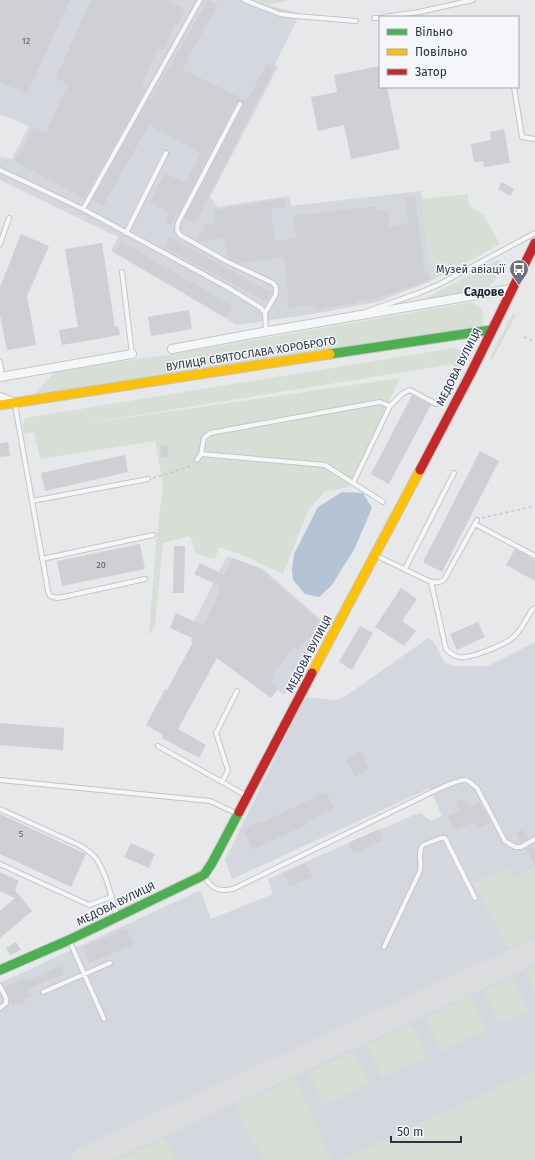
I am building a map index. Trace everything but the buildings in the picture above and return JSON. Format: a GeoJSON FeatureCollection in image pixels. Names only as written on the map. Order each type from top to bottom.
{"type":"FeatureCollection","features":[{"type":"Feature","properties":{"kind":"street","name":"МЕДОВА ВУЛИЦЯ"},"geometry":{"type":"LineString","coordinates":[[2,967],[69,940],[204,875],[248,796],[471,373],[511,289],[535,243]]}},
{"type":"Feature","properties":{"kind":"street","name":"ВУЛИЦЯ СВЯТОСЛАВА ХОРОБРОГО"},"geometry":{"type":"LineString","coordinates":[[172,349],[511,289]]}},
{"type":"Feature","properties":{"kind":"street","name":"ВУЛИЦЯ СВЯТОСЛАВА ХОРОБРОГО"},"geometry":{"type":"LineString","coordinates":[[0,405],[491,330]]}},
{"type":"Feature","properties":{"kind":"street"},"geometry":{"type":"LineString","coordinates":[[1,376],[132,354]]}},
{"type":"Feature","properties":{"kind":"street","name":"ВУЛИЦЯ СВЯТОСЛАВА ХОРОБРОГО"},"geometry":{"type":"LineString","coordinates":[[0,397],[14,402]]}},
{"type":"Feature","properties":{"kind":"lane"},"geometry":{"type":"LineString","coordinates":[[82,209],[200,0]]}},
{"type":"Feature","properties":{"kind":"lane"},"geometry":{"type":"LineString","coordinates":[[244,0],[280,14],[356,21]]}},
{"type":"Feature","properties":{"kind":"lane"},"geometry":{"type":"LineString","coordinates":[[391,16],[419,12],[473,0]]}},
{"type":"Feature","properties":{"kind":"lane"},"geometry":{"type":"LineString","coordinates":[[374,18],[379,18]]}},
{"type":"Feature","properties":{"kind":"lane"},"geometry":{"type":"LineString","coordinates":[[514,88],[522,137],[535,140]]}},
{"type":"Feature","properties":{"kind":"lane"},"geometry":{"type":"LineString","coordinates":[[240,104],[178,223],[177,230],[180,235],[228,262],[273,283],[276,287],[276,294],[265,313],[266,332]]}},
{"type":"Feature","properties":{"kind":"lane"},"geometry":{"type":"LineString","coordinates":[[126,233],[166,154]]}},
{"type":"Feature","properties":{"kind":"lane"},"geometry":{"type":"LineString","coordinates":[[0,170],[82,209],[227,287],[261,308],[265,313]]}},
{"type":"Feature","properties":{"kind":"lane"},"geometry":{"type":"LineString","coordinates":[[0,244],[9,218]]}},
{"type":"Feature","properties":{"kind":"lane"},"geometry":{"type":"LineString","coordinates":[[355,316],[440,284],[535,233]]}},
{"type":"Feature","properties":{"kind":"lane"},"geometry":{"type":"LineString","coordinates":[[122,272],[132,354]]}},
{"type":"Feature","properties":{"kind":"lane"},"geometry":{"type":"LineString","coordinates":[[0,362],[1,376]]}},
{"type":"Feature","properties":{"kind":"lane"},"geometry":{"type":"LineString","coordinates":[[353,483],[390,406],[402,394],[410,390],[436,404]]}},
{"type":"Feature","properties":{"kind":"lane"},"geometry":{"type":"LineString","coordinates":[[14,402],[50,596],[57,598],[63,597],[145,579]]}},
{"type":"Feature","properties":{"kind":"lane"},"geometry":{"type":"LineString","coordinates":[[197,460],[201,454],[204,438],[210,433],[380,402],[390,406]]}},
{"type":"Feature","properties":{"kind":"lane"},"geometry":{"type":"LineString","coordinates":[[201,454],[325,465],[383,502]]}},
{"type":"Feature","properties":{"kind":"lane"},"geometry":{"type":"LineString","coordinates":[[405,569],[454,473]]}},
{"type":"Feature","properties":{"kind":"lane"},"geometry":{"type":"LineString","coordinates":[[32,501],[148,479]]}},
{"type":"Feature","properties":{"kind":"lane"},"geometry":{"type":"LineString","coordinates":[[375,555],[431,582],[440,582],[444,580],[476,522],[535,556]]}},
{"type":"Feature","properties":{"kind":"lane"},"geometry":{"type":"LineString","coordinates":[[42,559],[154,535]]}},
{"type":"Feature","properties":{"kind":"lane"},"geometry":{"type":"LineString","coordinates":[[431,582],[446,649],[451,654],[458,657],[467,657],[504,644],[513,638],[532,610],[535,608]]}},
{"type":"Feature","properties":{"kind":"lane"},"geometry":{"type":"LineString","coordinates":[[222,782],[228,770],[216,733],[237,691]]}},
{"type":"Feature","properties":{"kind":"lane"},"geometry":{"type":"LineString","coordinates":[[158,746],[248,796]]}},
{"type":"Feature","properties":{"kind":"lane"},"geometry":{"type":"LineString","coordinates":[[0,780],[210,801],[238,814]]}},
{"type":"Feature","properties":{"kind":"lane"},"geometry":{"type":"LineString","coordinates":[[204,875],[214,888],[220,890],[233,889],[432,792],[458,781],[465,780],[477,788],[505,842],[515,847],[521,847],[535,839]]}},
{"type":"Feature","properties":{"kind":"lane"},"geometry":{"type":"LineString","coordinates":[[0,809],[79,845],[95,857],[102,868],[118,917]]}},
{"type":"Feature","properties":{"kind":"lane"},"geometry":{"type":"LineString","coordinates":[[384,947],[422,866],[420,851],[423,845],[445,838],[475,898]]}},
{"type":"Feature","properties":{"kind":"lane"},"geometry":{"type":"LineString","coordinates":[[0,864],[89,905],[111,897]]}},
{"type":"Feature","properties":{"kind":"lane"},"geometry":{"type":"LineString","coordinates":[[69,940],[104,1019]]}},
{"type":"Feature","properties":{"kind":"lane"},"geometry":{"type":"LineString","coordinates":[[43,992],[110,963]]}},
{"type":"Feature","properties":{"kind":"lane"},"geometry":{"type":"LineString","coordinates":[[0,986],[6,998],[6,1003],[0,1008]]}},
{"type":"Feature","properties":{"kind":"path"},"geometry":{"type":"LineString","coordinates":[[524,337],[535,342]]}},
{"type":"Feature","properties":{"kind":"path"},"geometry":{"type":"LineString","coordinates":[[148,479],[188,467],[197,460]]}},
{"type":"Feature","properties":{"kind":"path"},"geometry":{"type":"LineString","coordinates":[[476,522],[535,506]]}},
{"type":"Feature","properties":{"kind":"shaded area"},"geometry":{"type":"Polygon","coordinates":[[[0,0],[256,0],[267,5],[300,13],[275,65],[278,67],[210,197],[218,207],[289,196],[291,206],[421,191],[431,281],[377,302],[307,315],[237,325],[111,251],[118,237],[0,180],[0,157],[12,159],[29,126],[0,114],[0,0]]]}},
{"type":"Feature","properties":{"kind":"shaded area"},"geometry":{"type":"Polygon","coordinates":[[[256,0],[290,0],[267,5],[256,0]]]}},
{"type":"Feature","properties":{"kind":"shaded area"},"geometry":{"type":"Polygon","coordinates":[[[468,194],[469,206],[483,214],[500,244],[431,281],[421,199],[468,194]]]}},
{"type":"Feature","properties":{"kind":"shaded area"},"geometry":{"type":"Polygon","coordinates":[[[497,260],[503,263],[503,270],[489,287],[479,293],[390,306],[422,301],[497,260]]]}},
{"type":"Feature","properties":{"kind":"shaded area"},"geometry":{"type":"Polygon","coordinates":[[[472,302],[483,310],[483,326],[34,394],[56,371],[174,354],[472,302]]]}},
{"type":"Feature","properties":{"kind":"shaded area"},"geometry":{"type":"Polygon","coordinates":[[[513,313],[516,315],[492,360],[490,358],[513,313]]]}},
{"type":"Feature","properties":{"kind":"shaded area"},"geometry":{"type":"Polygon","coordinates":[[[454,348],[461,351],[465,358],[457,376],[453,364],[83,424],[400,378],[348,487],[324,492],[308,511],[283,574],[247,557],[219,547],[215,559],[196,554],[190,536],[163,543],[155,625],[149,636],[156,543],[163,486],[155,441],[40,459],[34,432],[24,434],[23,425],[25,418],[454,348]]]}},
{"type":"Feature","properties":{"kind":"shaded area"},"geometry":{"type":"Polygon","coordinates":[[[227,556],[263,569],[326,624],[284,695],[193,623],[227,556]]]}},
{"type":"Feature","properties":{"kind":"shaded area"},"geometry":{"type":"Polygon","coordinates":[[[428,638],[433,641],[445,663],[453,666],[488,666],[535,642],[535,1160],[0,1160],[0,983],[199,891],[201,892],[211,919],[273,894],[268,879],[348,843],[414,815],[421,813],[431,821],[442,816],[430,788],[232,879],[225,860],[305,697],[335,700],[343,698],[428,638]]]}},
{"type":"Feature","properties":{"kind":"shaded area"},"geometry":{"type":"Polygon","coordinates":[[[535,866],[535,936],[508,948],[473,883],[508,868],[514,879],[535,866]]]}},
{"type":"Feature","properties":{"kind":"shaded area"},"geometry":{"type":"Polygon","coordinates":[[[535,967],[535,992],[525,971],[535,967]]]}},
{"type":"Feature","properties":{"kind":"shaded area"},"geometry":{"type":"Polygon","coordinates":[[[513,977],[528,1011],[499,1024],[484,990],[513,977]]]}},
{"type":"Feature","properties":{"kind":"shaded area"},"geometry":{"type":"Polygon","coordinates":[[[471,996],[487,1030],[440,1051],[425,1018],[471,996]]]}},
{"type":"Feature","properties":{"kind":"shaded area"},"geometry":{"type":"Polygon","coordinates":[[[412,1024],[427,1057],[382,1078],[366,1045],[412,1024]]]}},
{"type":"Feature","properties":{"kind":"shaded area"},"geometry":{"type":"Polygon","coordinates":[[[354,1051],[369,1084],[323,1105],[308,1072],[354,1051]]]}},
{"type":"Feature","properties":{"kind":"shaded area"},"geometry":{"type":"Polygon","coordinates":[[[535,1070],[535,1160],[340,1160],[535,1070]]]}},
{"type":"Feature","properties":{"kind":"shaded area"},"geometry":{"type":"Polygon","coordinates":[[[295,1078],[332,1160],[264,1160],[257,1145],[254,1146],[235,1105],[295,1078]]]}},
{"type":"Feature","properties":{"kind":"shaded area"},"geometry":{"type":"Polygon","coordinates":[[[165,1138],[175,1160],[117,1160],[163,1139],[165,1138]]]}},
{"type":"Feature","properties":{"kind":"water"},"geometry":{"type":"Polygon","coordinates":[[[342,492],[363,493],[372,508],[354,550],[332,585],[319,597],[305,594],[293,580],[292,570],[294,554],[318,507],[342,492]]]}},
{"type":"Feature","properties":{"kind":"taxiway"},"geometry":{"type":"LineString","coordinates":[[83,1160],[535,951]]}},
{"type":"Feature","properties":{"kind":"traffic: fast"},"geometry":{"type":"LineString","coordinates":[[330,354],[491,330]]}},
{"type":"Feature","properties":{"kind":"traffic: fast"},"geometry":{"type":"LineString","coordinates":[[0,970],[69,940],[204,875],[239,812]]}},
{"type":"Feature","properties":{"kind":"traffic: slow"},"geometry":{"type":"LineString","coordinates":[[0,405],[330,354]]}},
{"type":"Feature","properties":{"kind":"traffic: slow"},"geometry":{"type":"LineString","coordinates":[[312,673],[420,470]]}},
{"type":"Feature","properties":{"kind":"traffic: jam"},"geometry":{"type":"LineString","coordinates":[[420,470],[471,373],[535,243]]}},
{"type":"Feature","properties":{"kind":"traffic: jam"},"geometry":{"type":"LineString","coordinates":[[239,812],[312,673]]}},
{"type":"Feature","properties":{"kind":"place","name":"Музей авіації"},"geometry":{"type":"Point","coordinates":[519,286]}},
{"type":"Feature","properties":{"kind":"district","name":"Садове"},"geometry":{"type":"Point","coordinates":[484,292]}}]}
